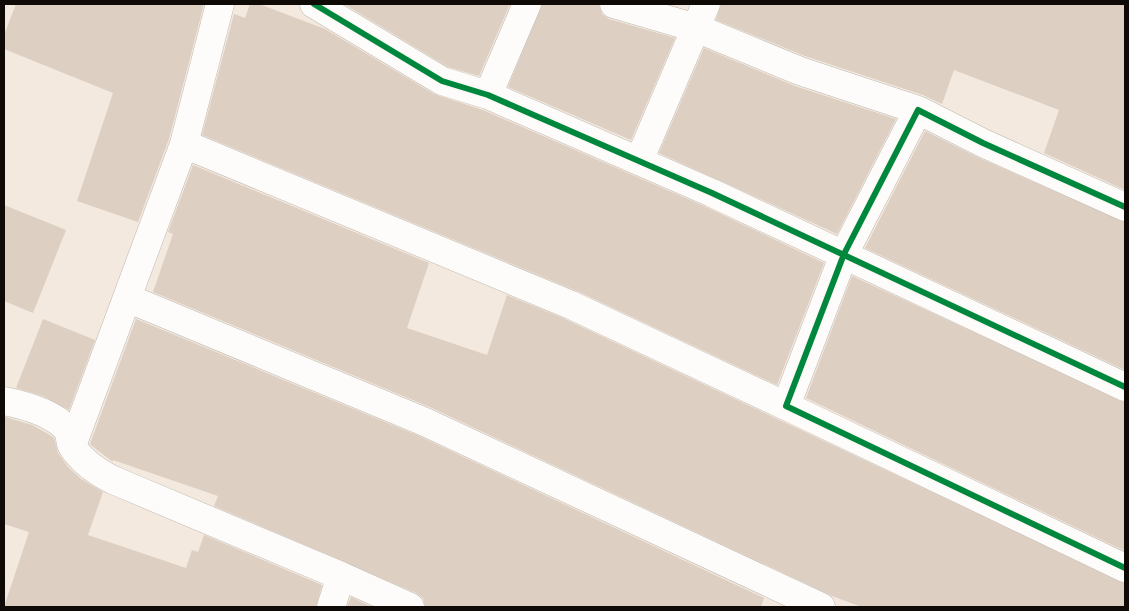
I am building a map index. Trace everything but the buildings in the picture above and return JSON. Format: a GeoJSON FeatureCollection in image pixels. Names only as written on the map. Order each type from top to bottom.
{"type":"FeatureCollection","features":[{"type":"Feature","properties":{"kind":"street"},"geometry":{"type":"LineString","coordinates":[[72,446],[184,144],[220,4]]}},
{"type":"Feature","properties":{"kind":"street"},"geometry":{"type":"LineString","coordinates":[[314,4],[442,81],[488,95],[639,162],[844,254],[1125,387]]}},
{"type":"Feature","properties":{"kind":"street"},"geometry":{"type":"LineString","coordinates":[[488,95],[527,4]]}},
{"type":"Feature","properties":{"kind":"street"},"geometry":{"type":"LineString","coordinates":[[614,4],[701,16],[800,71],[918,110],[983,143],[1125,207]]}},
{"type":"Feature","properties":{"kind":"street"},"geometry":{"type":"LineString","coordinates":[[639,162],[701,16]]}},
{"type":"Feature","properties":{"kind":"street"},"geometry":{"type":"LineString","coordinates":[[786,406],[844,254],[918,110]]}},
{"type":"Feature","properties":{"kind":"street"},"geometry":{"type":"LineString","coordinates":[[184,144],[571,305],[1125,568]]}},
{"type":"Feature","properties":{"kind":"street"},"geometry":{"type":"LineString","coordinates":[[127,298],[424,422],[821,607]]}},
{"type":"Feature","properties":{"kind":"street"},"geometry":{"type":"LineString","coordinates":[[4,401],[17,403],[59,422],[68,430],[72,446],[93,470],[410,607]]}},
{"type":"Feature","properties":{"kind":"street"},"geometry":{"type":"LineString","coordinates":[[332,607],[341,576]]}},
{"type":"Feature","properties":{"kind":"cycle path"},"geometry":{"type":"LineString","coordinates":[[314,4],[442,81],[488,95],[712,193],[1125,387]]}},
{"type":"Feature","properties":{"kind":"cycle path"},"geometry":{"type":"LineString","coordinates":[[1125,207],[983,143],[918,110],[844,254],[786,406],[1125,568]]}}]}
